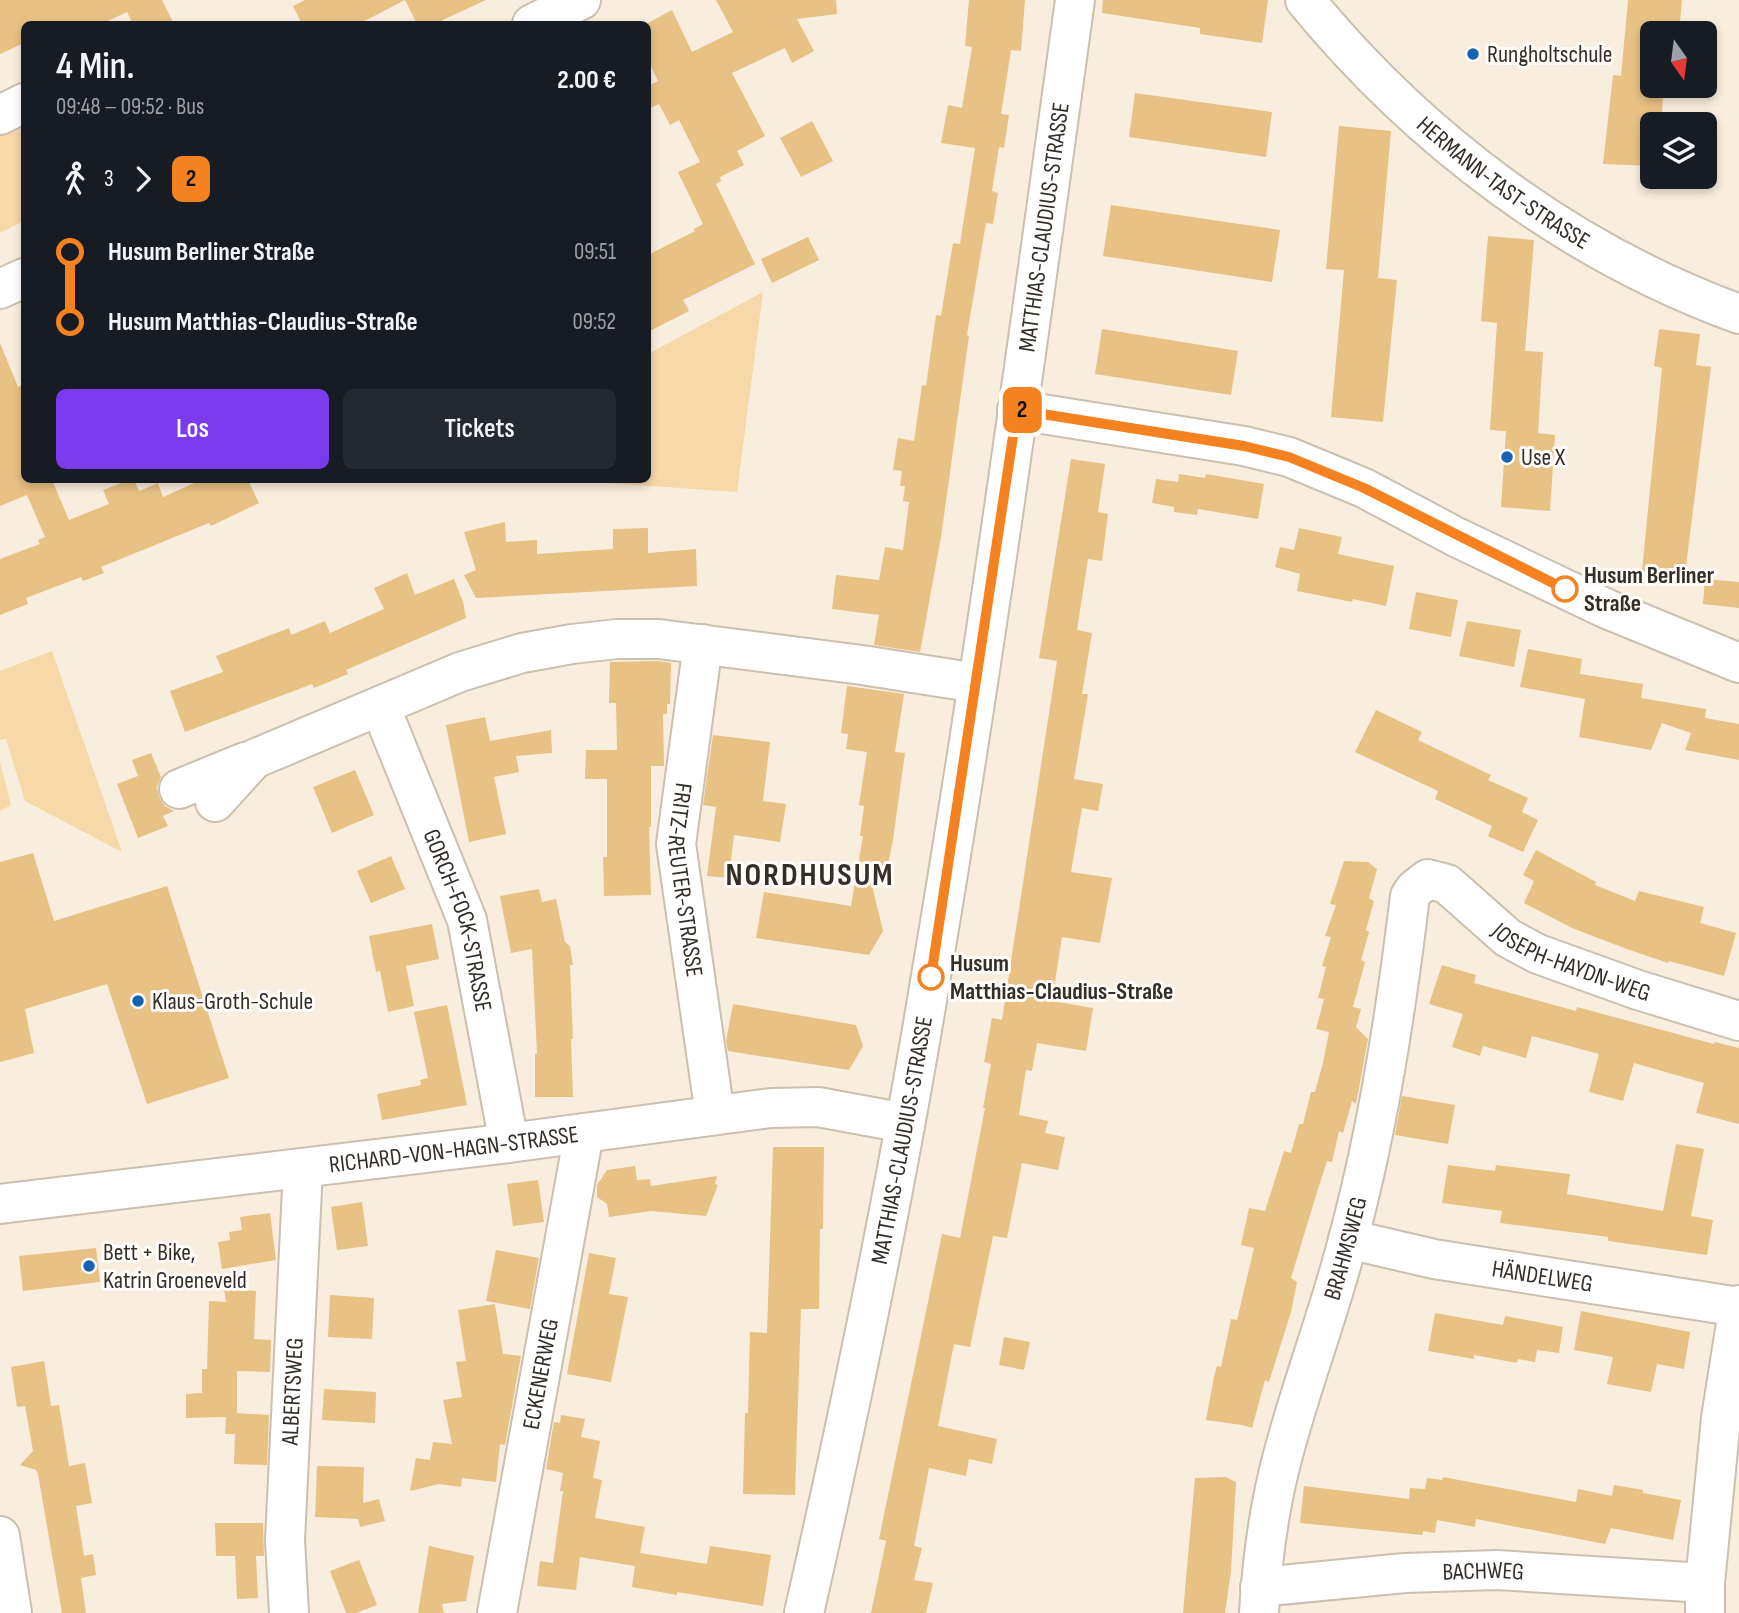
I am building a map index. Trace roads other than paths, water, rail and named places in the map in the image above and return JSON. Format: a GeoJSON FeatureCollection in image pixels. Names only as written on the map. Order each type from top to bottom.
{"type":"FeatureCollection","features":[{"type":"Feature","properties":{"kind":"street"},"geometry":{"type":"LineString","coordinates":[[539,21],[581,0]]}},
{"type":"Feature","properties":{"kind":"street","name":"MATTHIAS-CLAUDIUS-STRASSE"},"geometry":{"type":"LineString","coordinates":[[804,1613],[855,1388],[931,977],[977,683],[1075,0]]}},
{"type":"Feature","properties":{"kind":"street","name":"HERMANN-TAST-STRASSE"},"geometry":{"type":"LineString","coordinates":[[1306,0],[1348,50],[1389,91],[1471,165],[1508,192],[1552,222],[1625,263],[1709,303],[1739,314]]}},
{"type":"Feature","properties":{"kind":"street"},"geometry":{"type":"LineString","coordinates":[[0,115],[21,104]]}},
{"type":"Feature","properties":{"kind":"street"},"geometry":{"type":"LineString","coordinates":[[1017,410],[1244,446],[1289,457],[1364,488],[1607,610],[1739,663]]}},
{"type":"Feature","properties":{"kind":"street"},"geometry":{"type":"LineString","coordinates":[[179,789],[460,672],[547,649],[617,639],[659,639],[703,644],[977,683]]}},
{"type":"Feature","properties":{"kind":"street","name":"FRITZ-REUTER-STRASSE"},"geometry":{"type":"LineString","coordinates":[[703,644],[676,844],[715,1115]]}},
{"type":"Feature","properties":{"kind":"street","name":"GORCH-FOCK-STRASSE"},"geometry":{"type":"LineString","coordinates":[[380,706],[467,920],[509,1143]]}},
{"type":"Feature","properties":{"kind":"street"},"geometry":{"type":"LineString","coordinates":[[215,802],[254,759]]}},
{"type":"Feature","properties":{"kind":"street","name":"JOSEPH-HAYDN-WEG"},"geometry":{"type":"LineString","coordinates":[[1422,883],[1428,878],[1447,884],[1508,938],[1538,954],[1638,990],[1739,1021]]}},
{"type":"Feature","properties":{"kind":"street","name":"BRAHMSWEG"},"geometry":{"type":"LineString","coordinates":[[1260,1600],[1269,1523],[1282,1458],[1362,1188],[1395,1010],[1409,896],[1422,883]]}},
{"type":"Feature","properties":{"kind":"street","name":"RICHARD-VON-HAGN-STRASSE"},"geometry":{"type":"LineString","coordinates":[[0,1204],[509,1143],[771,1108],[818,1107],[905,1123]]}},
{"type":"Feature","properties":{"kind":"street","name":"ECKENERWEG"},"geometry":{"type":"LineString","coordinates":[[497,1613],[584,1133]]}},
{"type":"Feature","properties":{"kind":"street","name":"ALBERTSWEG"},"geometry":{"type":"LineString","coordinates":[[289,1613],[285,1539],[303,1168]]}},
{"type":"Feature","properties":{"kind":"street","name":"HÄNDELWEG"},"geometry":{"type":"LineString","coordinates":[[1348,1239],[1434,1259],[1739,1306]]}},
{"type":"Feature","properties":{"kind":"street"},"geometry":{"type":"LineString","coordinates":[[1705,1598],[1721,1418],[1739,1306]]}},
{"type":"Feature","properties":{"kind":"street"},"geometry":{"type":"LineString","coordinates":[[0,1536],[12,1613]]}},
{"type":"Feature","properties":{"kind":"street","name":"BACHWEG"},"geometry":{"type":"LineString","coordinates":[[1260,1600],[1405,1573],[1497,1570],[1705,1598]]}},
{"type":"Feature","properties":{"kind":"place","name":"Rungholtschule"},"geometry":{"type":"Point","coordinates":[1473,54]}},
{"type":"Feature","properties":{"kind":"place","name":"Use X"},"geometry":{"type":"Point","coordinates":[1507,457]}},
{"type":"Feature","properties":{"kind":"place","name":"Husum Berliner Straße"},"geometry":{"type":"Point","coordinates":[1565,589]}},
{"type":"Feature","properties":{"kind":"place","name":"Husum Matthias-Claudius-Straße"},"geometry":{"type":"Point","coordinates":[931,977]}},
{"type":"Feature","properties":{"kind":"place","name":"Klaus-Groth-Schule"},"geometry":{"type":"Point","coordinates":[138,1001]}},
{"type":"Feature","properties":{"kind":"place","name":"Bett + Bike, Katrin Groeneveld"},"geometry":{"type":"Point","coordinates":[89,1266]}},
{"type":"Feature","properties":{"kind":"district","name":"NORDHUSUM"},"geometry":{"type":"Point","coordinates":[810,875]}}]}
